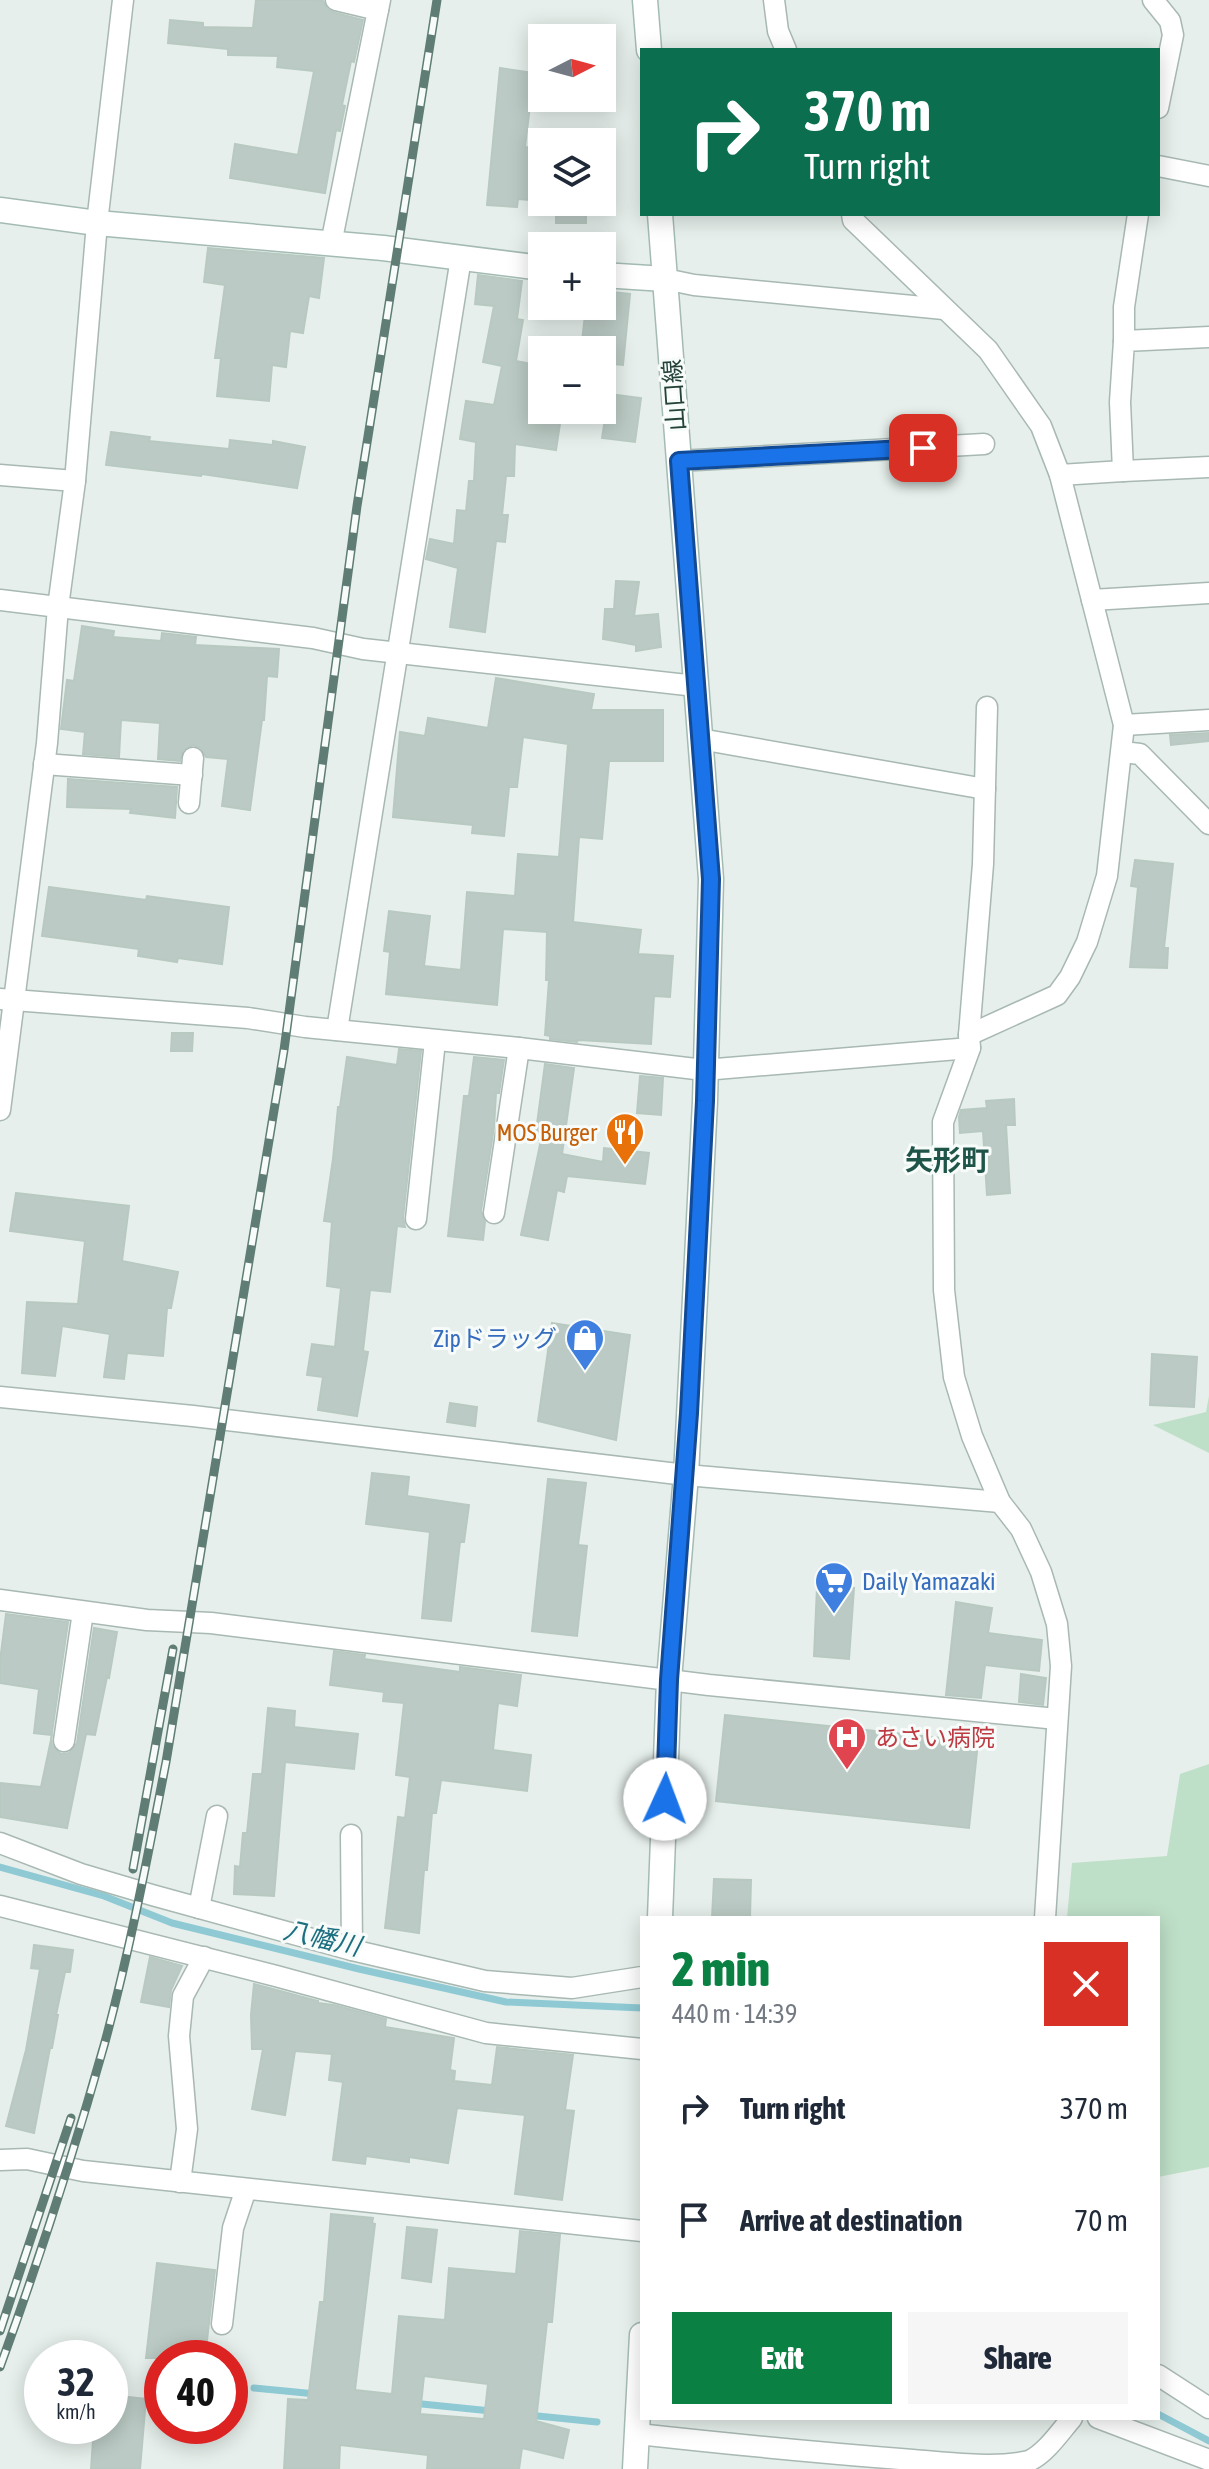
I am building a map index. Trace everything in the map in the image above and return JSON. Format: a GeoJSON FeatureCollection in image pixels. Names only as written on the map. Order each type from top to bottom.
{"type":"FeatureCollection","features":[{"type":"Feature","properties":{"kind":"street"},"geometry":{"type":"LineString","coordinates":[[0,1110],[6,1000],[44,764],[58,607],[75,481],[97,223],[123,0]]}},
{"type":"Feature","properties":{"kind":"street"},"geometry":{"type":"LineString","coordinates":[[331,244],[379,5],[336,0]]}},
{"type":"Feature","properties":{"kind":"street"},"geometry":{"type":"LineString","coordinates":[[645,0],[649,48]]}},
{"type":"Feature","properties":{"kind":"street"},"geometry":{"type":"LineString","coordinates":[[774,0],[778,31],[785,48]]}},
{"type":"Feature","properties":{"kind":"street"},"geometry":{"type":"LineString","coordinates":[[1153,0],[1170,21],[1173,35],[1160,98]]}},
{"type":"Feature","properties":{"kind":"street"},"geometry":{"type":"LineString","coordinates":[[1160,166],[1209,176]]}},
{"type":"Feature","properties":{"kind":"street"},"geometry":{"type":"LineString","coordinates":[[0,210],[97,223],[331,244],[528,266]]}},
{"type":"Feature","properties":{"kind":"street","name":"山口線"},"geometry":{"type":"LineString","coordinates":[[660,216],[711,879],[705,1101],[686,1475],[669,1680],[660,1916]]}},
{"type":"Feature","properties":{"kind":"street"},"geometry":{"type":"LineString","coordinates":[[6,1000],[248,1018],[704,1070],[970,1041],[1057,995],[1070,977],[1087,942],[1107,876],[1124,725],[1060,475],[1041,426],[988,350],[852,216]]}},
{"type":"Feature","properties":{"kind":"street"},"geometry":{"type":"LineString","coordinates":[[1123,471],[1120,402],[1124,307],[1138,216]]}},
{"type":"Feature","properties":{"kind":"street"},"geometry":{"type":"LineString","coordinates":[[337,1030],[461,258]]}},
{"type":"Feature","properties":{"kind":"street"},"geometry":{"type":"LineString","coordinates":[[616,276],[944,309]]}},
{"type":"Feature","properties":{"kind":"street"},"geometry":{"type":"LineString","coordinates":[[1124,341],[1209,337]]}},
{"type":"Feature","properties":{"kind":"street"},"geometry":{"type":"LineString","coordinates":[[679,461],[984,444]]}},
{"type":"Feature","properties":{"kind":"street"},"geometry":{"type":"LineString","coordinates":[[1060,475],[1209,467]]}},
{"type":"Feature","properties":{"kind":"street"},"geometry":{"type":"LineString","coordinates":[[0,475],[75,481]]}},
{"type":"Feature","properties":{"kind":"street"},"geometry":{"type":"LineString","coordinates":[[1092,600],[1209,593]]}},
{"type":"Feature","properties":{"kind":"street"},"geometry":{"type":"LineString","coordinates":[[0,600],[313,638],[363,649],[696,686]]}},
{"type":"Feature","properties":{"kind":"street"},"geometry":{"type":"LineString","coordinates":[[987,707],[983,864],[970,1041],[943,1122],[944,1290],[954,1377],[972,1436],[1000,1502],[1021,1529],[1041,1572],[1057,1624],[1061,1666],[1045,1916]]}},
{"type":"Feature","properties":{"kind":"street"},"geometry":{"type":"LineString","coordinates":[[1124,725],[1209,720]]}},
{"type":"Feature","properties":{"kind":"street"},"geometry":{"type":"LineString","coordinates":[[700,739],[985,789]]}},
{"type":"Feature","properties":{"kind":"street"},"geometry":{"type":"LineString","coordinates":[[1122,752],[1140,754],[1209,824]]}},
{"type":"Feature","properties":{"kind":"street"},"geometry":{"type":"LineString","coordinates":[[44,764],[193,767],[189,803]]}},
{"type":"Feature","properties":{"kind":"street"},"geometry":{"type":"LineString","coordinates":[[416,1219],[428,1196],[435,1041]]}},
{"type":"Feature","properties":{"kind":"street"},"geometry":{"type":"LineString","coordinates":[[494,1213],[506,1190],[519,1048]]}},
{"type":"Feature","properties":{"kind":"street"},"geometry":{"type":"LineString","coordinates":[[0,1397],[193,1416],[686,1475],[1000,1502]]}},
{"type":"Feature","properties":{"kind":"street"},"geometry":{"type":"LineString","coordinates":[[0,1600],[147,1620],[211,1623],[669,1680],[1057,1719]]}},
{"type":"Feature","properties":{"kind":"street"},"geometry":{"type":"LineString","coordinates":[[64,1741],[83,1612]]}},
{"type":"Feature","properties":{"kind":"street"},"geometry":{"type":"LineString","coordinates":[[199,1908],[217,1816]]}},
{"type":"Feature","properties":{"kind":"street"},"geometry":{"type":"LineString","coordinates":[[351,1835],[352,1950]]}},
{"type":"Feature","properties":{"kind":"street"},"geometry":{"type":"LineString","coordinates":[[0,1843],[81,1874],[199,1908],[352,1950],[485,1981],[572,1988],[640,1977]]}},
{"type":"Feature","properties":{"kind":"street"},"geometry":{"type":"LineString","coordinates":[[0,1906],[486,2033],[640,2049]]}},
{"type":"Feature","properties":{"kind":"street"},"geometry":{"type":"LineString","coordinates":[[180,2182],[187,2129],[179,2036],[183,1996],[204,1957]]}},
{"type":"Feature","properties":{"kind":"street"},"geometry":{"type":"LineString","coordinates":[[0,2160],[27,2159],[83,2171],[640,2231]]}},
{"type":"Feature","properties":{"kind":"street"},"geometry":{"type":"LineString","coordinates":[[222,2324],[233,2228],[246,2189]]}},
{"type":"Feature","properties":{"kind":"street"},"geometry":{"type":"LineString","coordinates":[[1160,2376],[1209,2408]]}},
{"type":"Feature","properties":{"kind":"street"},"geometry":{"type":"LineString","coordinates":[[635,2469],[640,2384]]}},
{"type":"Feature","properties":{"kind":"street"},"geometry":{"type":"LineString","coordinates":[[638,2434],[988,2469],[1028,2461],[1042,2451],[1070,2420]]}},
{"type":"Feature","properties":{"kind":"street"},"geometry":{"type":"LineString","coordinates":[[1103,2420],[1209,2460]]}},
{"type":"Feature","properties":{"kind":"green space"},"geometry":{"type":"Polygon","coordinates":[[[1209,1396],[1209,1453],[1153,1425],[1206,1412],[1209,1396]]]}},
{"type":"Feature","properties":{"kind":"green space"},"geometry":{"type":"Polygon","coordinates":[[[1209,1764],[1209,2167],[1160,2177],[1160,1916],[1067,1916],[1072,1863],[1167,1856],[1180,1774],[1209,1764]]]}},
{"type":"Feature","properties":{"kind":"building"},"geometry":{"type":"Polygon","coordinates":[[[256,0],[323,1],[332,12],[363,20],[354,62],[351,61],[342,105],[345,106],[340,131],[336,130],[325,193],[230,178],[235,144],[298,155],[314,71],[277,67],[278,56],[228,55],[228,49],[168,43],[170,20],[203,23],[203,27],[253,28],[256,0]]]}},
{"type":"Feature","properties":{"kind":"building"},"geometry":{"type":"Polygon","coordinates":[[[500,68],[528,72],[529,112],[525,147],[528,147],[528,200],[518,199],[517,207],[487,205],[500,68]]]}},
{"type":"Feature","properties":{"kind":"building"},"geometry":{"type":"Polygon","coordinates":[[[556,216],[586,216],[586,223],[556,223],[556,216]]]}},
{"type":"Feature","properties":{"kind":"building"},"geometry":{"type":"Polygon","coordinates":[[[208,248],[324,258],[319,298],[309,296],[303,333],[290,331],[286,367],[272,365],[269,401],[217,396],[221,358],[215,358],[225,285],[204,282],[208,248]]]}},
{"type":"Feature","properties":{"kind":"building"},"geometry":{"type":"Polygon","coordinates":[[[478,275],[522,281],[517,319],[523,320],[516,361],[528,363],[528,424],[560,424],[556,450],[515,444],[514,476],[506,476],[502,515],[508,515],[505,542],[496,541],[485,632],[450,627],[458,568],[426,559],[430,539],[454,544],[457,510],[466,511],[469,481],[474,481],[476,442],[460,439],[466,401],[494,405],[502,366],[483,362],[494,306],[475,304],[478,275]]]}},
{"type":"Feature","properties":{"kind":"building"},"geometry":{"type":"Polygon","coordinates":[[[616,292],[630,294],[623,365],[616,364],[616,336],[583,336],[584,320],[616,320],[616,292]]]}},
{"type":"Feature","properties":{"kind":"building"},"geometry":{"type":"Polygon","coordinates":[[[616,395],[641,398],[635,442],[602,438],[604,424],[616,424],[616,395]]]}},
{"type":"Feature","properties":{"kind":"building"},"geometry":{"type":"Polygon","coordinates":[[[111,432],[150,437],[149,441],[229,449],[230,440],[273,445],[273,441],[305,447],[297,488],[202,474],[106,465],[111,432]]]}},
{"type":"Feature","properties":{"kind":"building"},"geometry":{"type":"Polygon","coordinates":[[[616,581],[639,582],[634,616],[658,614],[661,647],[636,651],[636,645],[603,639],[605,609],[614,609],[616,581]]]}},
{"type":"Feature","properties":{"kind":"building"},"geometry":{"type":"Polygon","coordinates":[[[82,626],[114,631],[113,637],[161,641],[162,633],[196,637],[195,645],[279,649],[277,677],[267,676],[264,720],[250,810],[222,806],[228,759],[206,757],[201,748],[193,745],[183,750],[180,761],[158,759],[160,723],[121,720],[119,757],[83,754],[85,732],[61,729],[67,680],[74,681],[82,626]]]}},
{"type":"Feature","properties":{"kind":"building"},"geometry":{"type":"Polygon","coordinates":[[[496,678],[594,694],[591,710],[663,710],[663,761],[609,761],[602,839],[579,837],[573,922],[641,930],[638,954],[673,956],[670,997],[654,996],[651,1044],[577,1042],[550,1039],[545,1035],[549,980],[546,980],[547,932],[503,929],[497,1005],[386,994],[390,952],[384,951],[389,911],[430,916],[424,966],[461,970],[467,892],[515,896],[518,854],[559,857],[568,744],[523,737],[517,787],[509,787],[504,836],[472,833],[473,825],[393,817],[400,732],[425,736],[428,718],[488,728],[496,678]]]}},
{"type":"Feature","properties":{"kind":"building"},"geometry":{"type":"Polygon","coordinates":[[[1209,733],[1209,741],[1171,745],[1170,735],[1209,733]]]}},
{"type":"Feature","properties":{"kind":"building"},"geometry":{"type":"Polygon","coordinates":[[[68,779],[177,787],[175,818],[130,813],[131,809],[67,807],[68,779]]]}},
{"type":"Feature","properties":{"kind":"building"},"geometry":{"type":"Polygon","coordinates":[[[1135,860],[1173,864],[1164,948],[1168,948],[1167,968],[1130,967],[1138,887],[1131,886],[1135,860]]]}},
{"type":"Feature","properties":{"kind":"building"},"geometry":{"type":"Polygon","coordinates":[[[49,887],[229,907],[222,964],[138,956],[139,949],[42,936],[49,887]]]}},
{"type":"Feature","properties":{"kind":"building"},"geometry":{"type":"Polygon","coordinates":[[[172,1033],[193,1033],[192,1051],[171,1051],[172,1033]]]}},
{"type":"Feature","properties":{"kind":"building"},"geometry":{"type":"Polygon","coordinates":[[[399,1049],[421,1051],[403,1218],[405,1227],[397,1226],[390,1292],[370,1290],[363,1351],[368,1352],[357,1416],[318,1410],[323,1377],[307,1375],[312,1344],[335,1347],[341,1288],[327,1286],[332,1222],[324,1221],[347,1057],[397,1065],[399,1049]]]}},
{"type":"Feature","properties":{"kind":"building"},"geometry":{"type":"Polygon","coordinates":[[[474,1057],[504,1060],[499,1093],[496,1093],[481,1211],[485,1222],[483,1240],[448,1236],[464,1096],[469,1096],[474,1057]]]}},
{"type":"Feature","properties":{"kind":"building"},"geometry":{"type":"Polygon","coordinates":[[[545,1064],[574,1068],[562,1154],[603,1162],[604,1148],[649,1153],[645,1184],[567,1176],[564,1192],[557,1190],[548,1240],[521,1235],[541,1140],[535,1139],[545,1064]]]}},
{"type":"Feature","properties":{"kind":"building"},"geometry":{"type":"Polygon","coordinates":[[[640,1076],[663,1078],[661,1115],[637,1113],[640,1076]]]}},
{"type":"Feature","properties":{"kind":"building"},"geometry":{"type":"Polygon","coordinates":[[[1014,1099],[1015,1125],[1006,1125],[1010,1193],[987,1195],[983,1131],[960,1133],[959,1117],[961,1110],[987,1108],[986,1101],[1014,1099]]]}},
{"type":"Feature","properties":{"kind":"building"},"geometry":{"type":"Polygon","coordinates":[[[16,1193],[129,1206],[122,1261],[178,1272],[171,1308],[167,1308],[163,1356],[127,1353],[124,1379],[104,1377],[110,1334],[62,1326],[55,1376],[22,1373],[27,1302],[78,1304],[85,1241],[10,1231],[16,1193]]]}},
{"type":"Feature","properties":{"kind":"building"},"geometry":{"type":"Polygon","coordinates":[[[552,1323],[630,1335],[616,1440],[538,1421],[552,1323]]]}},
{"type":"Feature","properties":{"kind":"building"},"geometry":{"type":"Polygon","coordinates":[[[1152,1354],[1197,1357],[1194,1407],[1150,1405],[1152,1354]]]}},
{"type":"Feature","properties":{"kind":"building"},"geometry":{"type":"Polygon","coordinates":[[[450,1403],[477,1407],[475,1426],[447,1422],[450,1403]]]}},
{"type":"Feature","properties":{"kind":"building"},"geometry":{"type":"Polygon","coordinates":[[[372,1473],[409,1477],[407,1496],[469,1505],[464,1542],[460,1542],[451,1621],[422,1618],[430,1532],[366,1524],[372,1473]]]}},
{"type":"Feature","properties":{"kind":"building"},"geometry":{"type":"Polygon","coordinates":[[[548,1479],[586,1483],[578,1545],[587,1546],[577,1636],[532,1631],[548,1479]]]}},
{"type":"Feature","properties":{"kind":"building"},"geometry":{"type":"Polygon","coordinates":[[[817,1587],[854,1588],[849,1659],[814,1656],[817,1587]]]}},
{"type":"Feature","properties":{"kind":"building"},"geometry":{"type":"Polygon","coordinates":[[[956,1602],[992,1608],[988,1633],[1042,1640],[1039,1671],[985,1665],[981,1698],[946,1695],[956,1602]]]}},
{"type":"Feature","properties":{"kind":"building"},"geometry":{"type":"Polygon","coordinates":[[[6,1614],[68,1622],[52,1735],[34,1733],[39,1689],[0,1683],[6,1614]]]}},
{"type":"Feature","properties":{"kind":"building"},"geometry":{"type":"Polygon","coordinates":[[[94,1628],[117,1632],[95,1735],[86,1734],[67,1828],[0,1817],[0,1783],[41,1787],[51,1739],[52,1746],[61,1754],[69,1753],[77,1743],[94,1628]]]}},
{"type":"Feature","properties":{"kind":"building"},"geometry":{"type":"Polygon","coordinates":[[[334,1651],[365,1655],[364,1659],[460,1672],[460,1667],[521,1675],[517,1706],[498,1703],[493,1750],[531,1755],[527,1791],[441,1780],[436,1813],[432,1813],[419,1933],[385,1928],[398,1817],[405,1818],[410,1777],[396,1775],[404,1703],[383,1701],[384,1692],[330,1685],[334,1651]]]}},
{"type":"Feature","properties":{"kind":"building"},"geometry":{"type":"Polygon","coordinates":[[[1021,1674],[1046,1678],[1043,1705],[1019,1702],[1021,1674]]]}},
{"type":"Feature","properties":{"kind":"building"},"geometry":{"type":"Polygon","coordinates":[[[268,1708],[295,1711],[294,1727],[358,1734],[354,1769],[285,1762],[274,1896],[234,1894],[235,1866],[240,1867],[243,1833],[247,1833],[253,1774],[262,1774],[268,1708]]]}},
{"type":"Feature","properties":{"kind":"building","name":"あさい病院"},"geometry":{"type":"Polygon","coordinates":[[[725,1715],[978,1742],[969,1828],[716,1801],[725,1715]]]}},
{"type":"Feature","properties":{"kind":"building"},"geometry":{"type":"Polygon","coordinates":[[[714,1879],[751,1880],[750,1916],[712,1916],[714,1879]]]}},
{"type":"Feature","properties":{"kind":"building"},"geometry":{"type":"Polygon","coordinates":[[[34,1945],[73,1950],[70,1972],[65,1972],[34,2133],[6,2126],[26,2050],[40,1969],[31,1968],[34,1945]]]}},
{"type":"Feature","properties":{"kind":"building"},"geometry":{"type":"Polygon","coordinates":[[[150,1957],[182,1966],[171,1990],[169,2007],[141,2002],[150,1957]]]}},
{"type":"Feature","properties":{"kind":"building"},"geometry":{"type":"Polygon","coordinates":[[[254,1984],[386,2019],[385,2027],[454,2038],[450,2070],[455,2071],[454,2081],[492,2085],[497,2047],[573,2055],[565,2110],[574,2111],[562,2200],[515,2194],[525,2115],[457,2108],[448,2163],[409,2157],[409,2162],[366,2156],[365,2164],[333,2160],[343,2082],[329,2080],[332,2054],[295,2051],[285,2115],[252,2109],[263,2049],[252,2049],[254,1984]]]}},
{"type":"Feature","properties":{"kind":"building"},"geometry":{"type":"Polygon","coordinates":[[[331,2214],[373,2218],[372,2223],[375,2224],[355,2390],[392,2394],[399,2316],[445,2320],[449,2268],[516,2274],[520,2231],[560,2235],[552,2322],[547,2322],[536,2421],[569,2430],[563,2458],[522,2448],[519,2469],[427,2469],[428,2455],[340,2445],[339,2469],[284,2469],[288,2399],[308,2400],[320,2302],[324,2302],[331,2214]],[[424,2376],[420,2414],[484,2419],[488,2384],[424,2376]]]}},
{"type":"Feature","properties":{"kind":"building"},"geometry":{"type":"Polygon","coordinates":[[[407,2227],[437,2230],[431,2282],[402,2278],[407,2227]]]}},
{"type":"Feature","properties":{"kind":"building"},"geometry":{"type":"Polygon","coordinates":[[[157,2263],[215,2270],[207,2340],[148,2340],[157,2263]]]}},
{"type":"Feature","properties":{"kind":"building"},"geometry":{"type":"Polygon","coordinates":[[[128,2397],[144,2399],[140,2469],[91,2469],[93,2444],[128,2444],[128,2397]]]}},
{"type":"Feature","properties":{"kind":"waterway","name":"八幡川"},"geometry":{"type":"LineString","coordinates":[[0,1867],[104,1896],[172,1923],[506,2002],[640,2008]]}},
{"type":"Feature","properties":{"kind":"waterway"},"geometry":{"type":"LineString","coordinates":[[254,2388],[316,2394]]}},
{"type":"Feature","properties":{"kind":"waterway"},"geometry":{"type":"LineString","coordinates":[[412,2403],[491,2411]]}},
{"type":"Feature","properties":{"kind":"waterway"},"geometry":{"type":"LineString","coordinates":[[528,2415],[597,2422]]}},
{"type":"Feature","properties":{"kind":"waterway","name":"八幡川"},"geometry":{"type":"LineString","coordinates":[[1160,2415],[1209,2441]]}},
{"type":"Feature","properties":{"kind":"railway"},"geometry":{"type":"LineString","coordinates":[[0,2367],[56,2206],[105,2042],[131,1937],[166,1762],[284,1050],[357,506],[437,0]]}},
{"type":"Feature","properties":{"kind":"railway"},"geometry":{"type":"LineString","coordinates":[[133,1869],[173,1649]]}},
{"type":"Feature","properties":{"kind":"railway"},"geometry":{"type":"LineString","coordinates":[[0,2331],[71,2118]]}},
{"type":"Feature","properties":{"kind":"place","name":"MOS Burger"},"geometry":{"type":"Point","coordinates":[625,1166]}},
{"type":"Feature","properties":{"kind":"place","name":"Zipドラッグ"},"geometry":{"type":"Point","coordinates":[585,1372]}},
{"type":"Feature","properties":{"kind":"place","name":"Daily Yamazaki"},"geometry":{"type":"Point","coordinates":[834,1615]}},
{"type":"Feature","properties":{"kind":"place","name":"あさい病院"},"geometry":{"type":"Point","coordinates":[847,1771]}},
{"type":"Feature","properties":{"kind":"district","name":"矢形町"},"geometry":{"type":"Point","coordinates":[947,1160]}},
{"type":"Feature","properties":{"kind":"route"},"geometry":{"type":"LineString","coordinates":[[665,1799],[669,1680],[686,1475],[705,1101],[711,879],[679,461],[923,448]]}}]}
